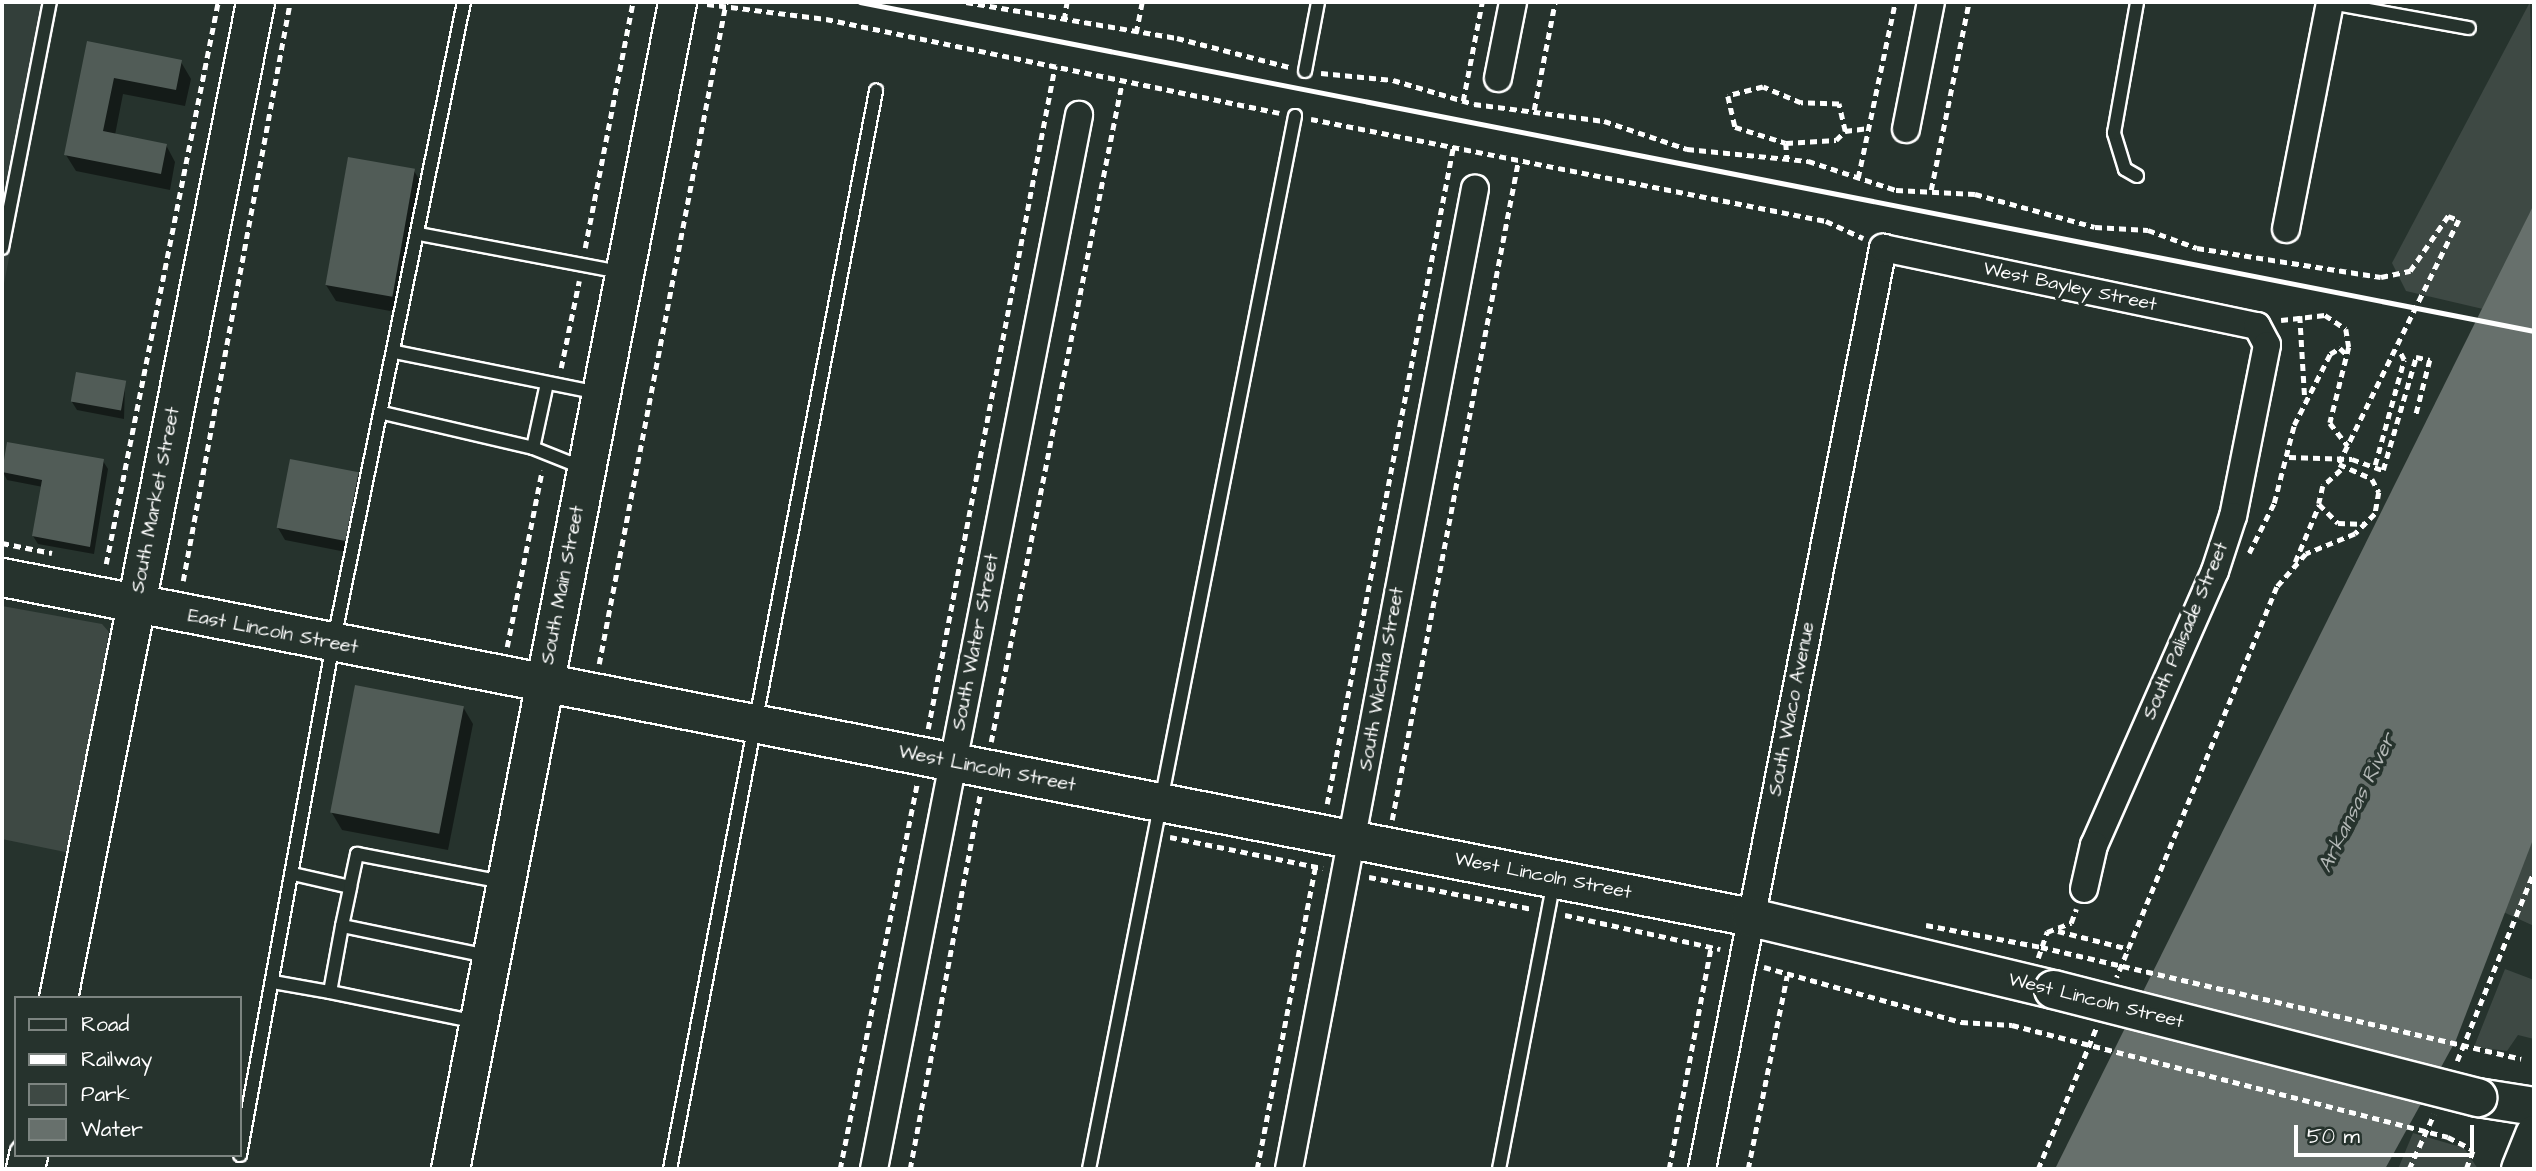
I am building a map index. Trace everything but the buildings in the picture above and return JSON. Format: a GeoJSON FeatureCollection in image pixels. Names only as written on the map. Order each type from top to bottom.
{"type":"FeatureCollection","features":[{"type":"Feature","properties":{"kind":"street","name":"South Market Street"},"geometry":{"type":"LineString","coordinates":[[58,996],[255,2]]}},
{"type":"Feature","properties":{"kind":"street"},"geometry":{"type":"LineString","coordinates":[[1497,78],[1513,2]]}},
{"type":"Feature","properties":{"kind":"street"},"geometry":{"type":"LineString","coordinates":[[1906,129],[1931,2]]}},
{"type":"Feature","properties":{"kind":"street"},"geometry":{"type":"LineString","coordinates":[[2286,229],[2330,2]]}},
{"type":"Feature","properties":{"kind":"street","name":"South Main Street"},"geometry":{"type":"LineString","coordinates":[[450,1169],[625,272],[689,3]]}},
{"type":"Feature","properties":{"kind":"street","name":"South Water Street"},"geometry":{"type":"LineString","coordinates":[[874,1169],[1079,115]]}},
{"type":"Feature","properties":{"kind":"street","name":"South Wichita Street"},"geometry":{"type":"LineString","coordinates":[[1289,1169],[1355,837],[1475,188]]}},
{"type":"Feature","properties":{"kind":"street","name":"West Bayley Street"},"geometry":{"type":"LineString","coordinates":[[1883,248],[2257,326]]}},
{"type":"Feature","properties":{"kind":"street","name":"South Waco Avenue"},"geometry":{"type":"LineString","coordinates":[[1702,1169],[1883,248]]}},
{"type":"Feature","properties":{"kind":"street","name":"South Palisade Street"},"geometry":{"type":"LineString","coordinates":[[2084,889],[2094,845],[2215,571],[2233,516],[2267,345],[2257,326]]}},
{"type":"Feature","properties":{"kind":"street","name":"East Lincoln Street"},"geometry":{"type":"LineString","coordinates":[[2,578],[544,686]]}},
{"type":"Feature","properties":{"kind":"street","name":"West Lincoln Street"},"geometry":{"type":"LineString","coordinates":[[544,686],[953,763],[1157,818],[1355,837],[1551,895],[1751,917],[2465,1084],[2534,1106]]}},
{"type":"Feature","properties":{"kind":"street"},"geometry":{"type":"LineString","coordinates":[[2520,1169],[2534,1134]]}},
{"type":"Feature","properties":{"kind":"lane"},"geometry":{"type":"LineString","coordinates":[[2,248],[50,2]]}},
{"type":"Feature","properties":{"kind":"lane"},"geometry":{"type":"LineString","coordinates":[[242,1145],[333,644],[383,413],[464,2]]}},
{"type":"Feature","properties":{"kind":"lane"},"geometry":{"type":"LineString","coordinates":[[1305,71],[1318,2]]}},
{"type":"Feature","properties":{"kind":"lane"},"geometry":{"type":"LineString","coordinates":[[2137,2],[2114,133],[2125,169],[2137,177]]}},
{"type":"Feature","properties":{"kind":"lane"},"geometry":{"type":"LineString","coordinates":[[2330,2],[2469,28]]}},
{"type":"Feature","properties":{"kind":"lane"},"geometry":{"type":"LineString","coordinates":[[670,1169],[750,725],[876,91]]}},
{"type":"Feature","properties":{"kind":"lane"},"geometry":{"type":"LineString","coordinates":[[1089,1169],[1295,116]]}},
{"type":"Feature","properties":{"kind":"lane"},"geometry":{"type":"LineString","coordinates":[[419,234],[625,272]]}},
{"type":"Feature","properties":{"kind":"lane"},"geometry":{"type":"LineString","coordinates":[[395,352],[602,394]]}},
{"type":"Feature","properties":{"kind":"lane"},"geometry":{"type":"LineString","coordinates":[[533,448],[547,383]]}},
{"type":"Feature","properties":{"kind":"lane"},"geometry":{"type":"LineString","coordinates":[[383,413],[533,448],[586,469]]}},
{"type":"Feature","properties":{"kind":"lane"},"geometry":{"type":"LineString","coordinates":[[330,992],[357,854],[506,883]]}},
{"type":"Feature","properties":{"kind":"lane"},"geometry":{"type":"LineString","coordinates":[[293,874],[350,887]]}},
{"type":"Feature","properties":{"kind":"lane"},"geometry":{"type":"LineString","coordinates":[[1499,1169],[1551,895]]}},
{"type":"Feature","properties":{"kind":"lane"},"geometry":{"type":"LineString","coordinates":[[342,926],[491,957]]}},
{"type":"Feature","properties":{"kind":"lane"},"geometry":{"type":"LineString","coordinates":[[273,982],[478,1022]]}},
{"type":"Feature","properties":{"kind":"path"},"geometry":{"type":"LineString","coordinates":[[109,565],[218,2]]}},
{"type":"Feature","properties":{"kind":"path"},"geometry":{"type":"LineString","coordinates":[[181,580],[290,2]]}},
{"type":"Feature","properties":{"kind":"path"},"geometry":{"type":"LineString","coordinates":[[966,2],[1136,33],[1305,71],[1393,80],[1463,101],[1534,110],[1654,133],[1687,149],[1787,158],[1896,190],[1931,190],[2019,202],[2095,227],[2148,230],[2197,248],[2381,277],[2410,271],[2448,216],[2459,220],[2399,350],[2348,446],[2342,459],[2341,470],[2323,486],[2319,504],[2294,564],[2277,587],[2114,986]]}},
{"type":"Feature","properties":{"kind":"path"},"geometry":{"type":"LineString","coordinates":[[1064,20],[1067,2]]}},
{"type":"Feature","properties":{"kind":"path"},"geometry":{"type":"LineString","coordinates":[[1136,33],[1142,2]]}},
{"type":"Feature","properties":{"kind":"path"},"geometry":{"type":"LineString","coordinates":[[1463,101],[1482,2]]}},
{"type":"Feature","properties":{"kind":"path"},"geometry":{"type":"LineString","coordinates":[[1534,110],[1555,2]]}},
{"type":"Feature","properties":{"kind":"path"},"geometry":{"type":"LineString","coordinates":[[1858,178],[1895,2]]}},
{"type":"Feature","properties":{"kind":"path"},"geometry":{"type":"LineString","coordinates":[[1931,190],[1969,2]]}},
{"type":"Feature","properties":{"kind":"path"},"geometry":{"type":"LineString","coordinates":[[689,3],[726,4],[826,19],[1518,162],[1826,221],[1883,248]]}},
{"type":"Feature","properties":{"kind":"path"},"geometry":{"type":"LineString","coordinates":[[612,667],[598,664],[726,4]]}},
{"type":"Feature","properties":{"kind":"path"},"geometry":{"type":"LineString","coordinates":[[910,1169],[953,763],[1055,66]]}},
{"type":"Feature","properties":{"kind":"path"},"geometry":{"type":"LineString","coordinates":[[840,1169],[953,763],[1122,82]]}},
{"type":"Feature","properties":{"kind":"path"},"geometry":{"type":"LineString","coordinates":[[1845,131],[1846,113],[1830,102],[1801,103],[1763,87],[1728,96],[1735,127],[1786,143],[1836,140],[1845,131],[1869,128]]}},
{"type":"Feature","properties":{"kind":"path"},"geometry":{"type":"LineString","coordinates":[[1786,143],[1787,158]]}},
{"type":"Feature","properties":{"kind":"path"},"geometry":{"type":"LineString","coordinates":[[1355,837],[1453,148]]}},
{"type":"Feature","properties":{"kind":"path"},"geometry":{"type":"LineString","coordinates":[[1257,1169],[1355,837],[1518,162]]}},
{"type":"Feature","properties":{"kind":"path"},"geometry":{"type":"LineString","coordinates":[[2257,326],[2300,316],[2339,321],[2346,329],[2347,355],[2330,423],[2348,446]]}},
{"type":"Feature","properties":{"kind":"path"},"geometry":{"type":"LineString","coordinates":[[2300,316],[2305,404]]}},
{"type":"Feature","properties":{"kind":"path"},"geometry":{"type":"LineString","coordinates":[[2244,564],[2289,457],[2305,404],[2330,354],[2340,348],[2347,355]]}},
{"type":"Feature","properties":{"kind":"path"},"geometry":{"type":"LineString","coordinates":[[2375,465],[2404,360],[2399,350]]}},
{"type":"Feature","properties":{"kind":"path"},"geometry":{"type":"LineString","coordinates":[[2289,457],[2342,459],[2375,465],[2383,470],[2389,464],[2416,357],[2430,360],[2416,415]]}},
{"type":"Feature","properties":{"kind":"path"},"geometry":{"type":"LineString","coordinates":[[2294,564],[2368,524],[2379,492],[2372,479],[2341,470]]}},
{"type":"Feature","properties":{"kind":"path"},"geometry":{"type":"LineString","coordinates":[[2319,504],[2338,523],[2368,524]]}},
{"type":"Feature","properties":{"kind":"path"},"geometry":{"type":"LineString","coordinates":[[1157,818],[1355,837],[1711,946],[1787,976],[1961,1022],[2012,1025],[2448,1137],[2473,1150],[2466,1169]]}},
{"type":"Feature","properties":{"kind":"path"},"geometry":{"type":"LineString","coordinates":[[2465,1084],[2534,871]]}},
{"type":"Feature","properties":{"kind":"path"},"geometry":{"type":"LineString","coordinates":[[2058,931],[2071,923],[2084,889]]}},
{"type":"Feature","properties":{"kind":"path"},"geometry":{"type":"LineString","coordinates":[[2040,986],[2041,947],[2047,932],[2058,931],[2129,949]]}},
{"type":"Feature","properties":{"kind":"path"},"geometry":{"type":"LineString","coordinates":[[1669,1169],[1711,946]]}},
{"type":"Feature","properties":{"kind":"path"},"geometry":{"type":"LineString","coordinates":[[2041,947],[2521,1059]]}},
{"type":"Feature","properties":{"kind":"path"},"geometry":{"type":"LineString","coordinates":[[1748,1169],[1787,976]]}},
{"type":"Feature","properties":{"kind":"path"},"geometry":{"type":"LineString","coordinates":[[2038,1169],[2099,1022]]}},
{"type":"Feature","properties":{"kind":"path"},"geometry":{"type":"LineString","coordinates":[[2409,1169],[2437,1108]]}},
{"type":"Feature","properties":{"kind":"shaded area"},"geometry":{"type":"Polygon","coordinates":[[[2,2],[59,2],[2,294],[2,2]]]}},
{"type":"Feature","properties":{"kind":"green space"},"geometry":{"type":"Polygon","coordinates":[[[2530,2],[2534,204],[2483,309],[2406,291],[2392,263],[2530,2]]]}},
{"type":"Feature","properties":{"kind":"green space"},"geometry":{"type":"Polygon","coordinates":[[[2,606],[102,624],[109,632],[70,853],[2,839],[2,606]]]}},
{"type":"Feature","properties":{"kind":"green space"},"geometry":{"type":"Polygon","coordinates":[[[2534,837],[2534,926],[2501,911],[2534,837]]]}},
{"type":"Feature","properties":{"kind":"green space"},"geometry":{"type":"Polygon","coordinates":[[[2505,969],[2534,980],[2534,1039],[2518,1035],[2507,1051],[2474,1047],[2505,969]]]}},
{"type":"Feature","properties":{"kind":"green space"},"geometry":{"type":"Polygon","coordinates":[[[2413,1133],[2464,1148],[2478,1169],[2398,1169],[2413,1133]]]}},
{"type":"Feature","properties":{"kind":"water","name":"Arkansas River"},"geometry":{"type":"Polygon","coordinates":[[[2534,204],[2534,837],[2456,1040],[2385,1169],[2055,1169],[2534,204]]]}},
{"type":"Feature","properties":{"kind":"railway"},"geometry":{"type":"LineString","coordinates":[[860,2],[2534,331]]}}]}
